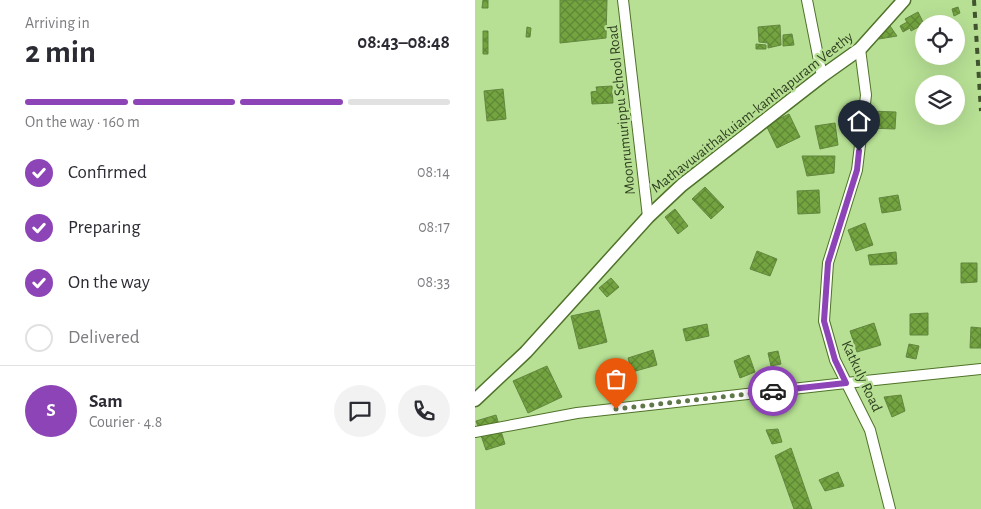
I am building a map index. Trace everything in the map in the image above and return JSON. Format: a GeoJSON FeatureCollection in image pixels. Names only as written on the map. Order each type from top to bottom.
{"type":"FeatureCollection","features":[{"type":"Feature","properties":{"kind":"street","name":"Moonrumurippu School Road"},"geometry":{"type":"LineString","coordinates":[[623,0],[648,217]]}},
{"type":"Feature","properties":{"kind":"street"},"geometry":{"type":"LineString","coordinates":[[807,0],[822,76]]}},
{"type":"Feature","properties":{"kind":"street","name":"Mathavuvaithakuiam-kanthapuram Veethy"},"geometry":{"type":"LineString","coordinates":[[475,400],[526,352],[648,217],[682,185],[822,76],[860,49],[904,0]]}},
{"type":"Feature","properties":{"kind":"street","name":"Katkuly Road"},"geometry":{"type":"LineString","coordinates":[[860,49],[866,95],[857,170],[828,263],[824,321],[835,360],[870,430],[891,509]]}},
{"type":"Feature","properties":{"kind":"street"},"geometry":{"type":"LineString","coordinates":[[475,432],[577,413],[981,369]]}},
{"type":"Feature","properties":{"kind":"building"},"geometry":{"type":"Polygon","coordinates":[[[483,0],[488,0],[488,8],[482,8],[483,0]]]}},
{"type":"Feature","properties":{"kind":"building"},"geometry":{"type":"Polygon","coordinates":[[[560,0],[607,0],[606,38],[560,43],[560,0]]]}},
{"type":"Feature","properties":{"kind":"building"},"geometry":{"type":"Polygon","coordinates":[[[958,7],[960,13],[954,15],[952,9],[958,7]]]}},
{"type":"Feature","properties":{"kind":"building"},"geometry":{"type":"Polygon","coordinates":[[[918,12],[920,15],[915,15],[915,29],[911,31],[910,28],[903,32],[900,26],[907,22],[905,19],[918,12]]]}},
{"type":"Feature","properties":{"kind":"building"},"geometry":{"type":"Polygon","coordinates":[[[888,23],[897,36],[879,39],[875,35],[888,23]]]}},
{"type":"Feature","properties":{"kind":"building"},"geometry":{"type":"Polygon","coordinates":[[[780,25],[781,45],[768,48],[768,43],[759,42],[758,27],[780,25]]]}},
{"type":"Feature","properties":{"kind":"building"},"geometry":{"type":"Polygon","coordinates":[[[527,27],[531,28],[530,37],[526,37],[527,27]]]}},
{"type":"Feature","properties":{"kind":"building"},"geometry":{"type":"Polygon","coordinates":[[[483,31],[488,31],[488,54],[483,54],[483,31]]]}},
{"type":"Feature","properties":{"kind":"building"},"geometry":{"type":"Polygon","coordinates":[[[792,34],[794,45],[783,46],[783,35],[792,34]]]}},
{"type":"Feature","properties":{"kind":"building"},"geometry":{"type":"Polygon","coordinates":[[[756,44],[766,45],[766,49],[756,49],[756,44]]]}},
{"type":"Feature","properties":{"kind":"building"},"geometry":{"type":"Polygon","coordinates":[[[612,86],[613,103],[592,104],[591,92],[597,91],[596,87],[612,86]]]}},
{"type":"Feature","properties":{"kind":"building"},"geometry":{"type":"Polygon","coordinates":[[[503,89],[506,119],[487,121],[484,91],[503,89]]]}},
{"type":"Feature","properties":{"kind":"building"},"geometry":{"type":"Polygon","coordinates":[[[870,111],[896,112],[895,129],[869,128],[870,111]]]}},
{"type":"Feature","properties":{"kind":"building"},"geometry":{"type":"Polygon","coordinates":[[[789,114],[800,137],[777,148],[766,125],[789,114]]]}},
{"type":"Feature","properties":{"kind":"building"},"geometry":{"type":"Polygon","coordinates":[[[835,123],[838,145],[820,149],[815,126],[835,123]]]}},
{"type":"Feature","properties":{"kind":"building"},"geometry":{"type":"Polygon","coordinates":[[[802,156],[835,156],[834,173],[807,176],[802,156]]]}},
{"type":"Feature","properties":{"kind":"building"},"geometry":{"type":"Polygon","coordinates":[[[705,187],[724,207],[711,219],[692,199],[705,187]]]}},
{"type":"Feature","properties":{"kind":"building"},"geometry":{"type":"Polygon","coordinates":[[[819,190],[820,213],[798,214],[797,191],[819,190]]]}},
{"type":"Feature","properties":{"kind":"building"},"geometry":{"type":"Polygon","coordinates":[[[898,195],[901,210],[882,213],[879,198],[898,195]]]}},
{"type":"Feature","properties":{"kind":"building"},"geometry":{"type":"Polygon","coordinates":[[[675,209],[688,226],[678,234],[665,217],[675,209]]]}},
{"type":"Feature","properties":{"kind":"building"},"geometry":{"type":"Polygon","coordinates":[[[865,223],[873,245],[856,251],[848,230],[865,223]]]}},
{"type":"Feature","properties":{"kind":"building"},"geometry":{"type":"Polygon","coordinates":[[[757,251],[777,259],[770,276],[750,269],[757,251]]]}},
{"type":"Feature","properties":{"kind":"building"},"geometry":{"type":"Polygon","coordinates":[[[896,252],[897,264],[870,265],[868,255],[896,252]]]}},
{"type":"Feature","properties":{"kind":"building"},"geometry":{"type":"Polygon","coordinates":[[[961,263],[977,263],[977,282],[961,283],[961,263]]]}},
{"type":"Feature","properties":{"kind":"building"},"geometry":{"type":"Polygon","coordinates":[[[611,278],[619,287],[607,297],[599,288],[611,278]]]}},
{"type":"Feature","properties":{"kind":"building"},"geometry":{"type":"Polygon","coordinates":[[[599,310],[607,342],[579,349],[571,316],[599,310]]]}},
{"type":"Feature","properties":{"kind":"building"},"geometry":{"type":"Polygon","coordinates":[[[928,313],[928,335],[910,335],[910,314],[928,313]]]}},
{"type":"Feature","properties":{"kind":"building"},"geometry":{"type":"Polygon","coordinates":[[[874,323],[881,345],[857,352],[850,331],[874,323]]]}},
{"type":"Feature","properties":{"kind":"building"},"geometry":{"type":"Polygon","coordinates":[[[707,324],[709,336],[686,341],[683,329],[707,324]]]}},
{"type":"Feature","properties":{"kind":"building"},"geometry":{"type":"Polygon","coordinates":[[[971,327],[981,328],[981,348],[970,348],[971,327]]]}},
{"type":"Feature","properties":{"kind":"building"},"geometry":{"type":"Polygon","coordinates":[[[909,344],[919,346],[916,359],[906,357],[909,344]]]}},
{"type":"Feature","properties":{"kind":"building"},"geometry":{"type":"Polygon","coordinates":[[[653,350],[657,365],[632,372],[628,358],[653,350]]]}},
{"type":"Feature","properties":{"kind":"building"},"geometry":{"type":"Polygon","coordinates":[[[778,351],[781,364],[771,366],[768,353],[778,351]]]}},
{"type":"Feature","properties":{"kind":"building"},"geometry":{"type":"Polygon","coordinates":[[[749,355],[755,372],[740,378],[734,361],[749,355]]]}},
{"type":"Feature","properties":{"kind":"building"},"geometry":{"type":"Polygon","coordinates":[[[547,366],[562,397],[528,413],[513,381],[547,366]]]}},
{"type":"Feature","properties":{"kind":"building"},"geometry":{"type":"Polygon","coordinates":[[[901,395],[905,411],[892,417],[884,397],[901,395]]]}},
{"type":"Feature","properties":{"kind":"building"},"geometry":{"type":"Polygon","coordinates":[[[496,415],[505,444],[486,450],[476,421],[496,415]]]}},
{"type":"Feature","properties":{"kind":"building"},"geometry":{"type":"Polygon","coordinates":[[[778,429],[782,442],[772,444],[766,430],[778,429]]]}},
{"type":"Feature","properties":{"kind":"building"},"geometry":{"type":"Polygon","coordinates":[[[791,448],[812,509],[794,509],[775,456],[791,448]]]}},
{"type":"Feature","properties":{"kind":"building"},"geometry":{"type":"Polygon","coordinates":[[[838,472],[844,486],[825,491],[819,480],[838,472]]]}},
{"type":"Feature","properties":{"kind":"railway"},"geometry":{"type":"LineString","coordinates":[[974,0],[981,111]]}},
{"type":"Feature","properties":{"kind":"way so far"},"geometry":{"type":"LineString","coordinates":[[616,409],[773,391]]}},
{"type":"Feature","properties":{"kind":"route"},"geometry":{"type":"LineString","coordinates":[[773,391],[846,383],[835,360],[824,321],[828,263],[857,170],[859,151]]}}]}
